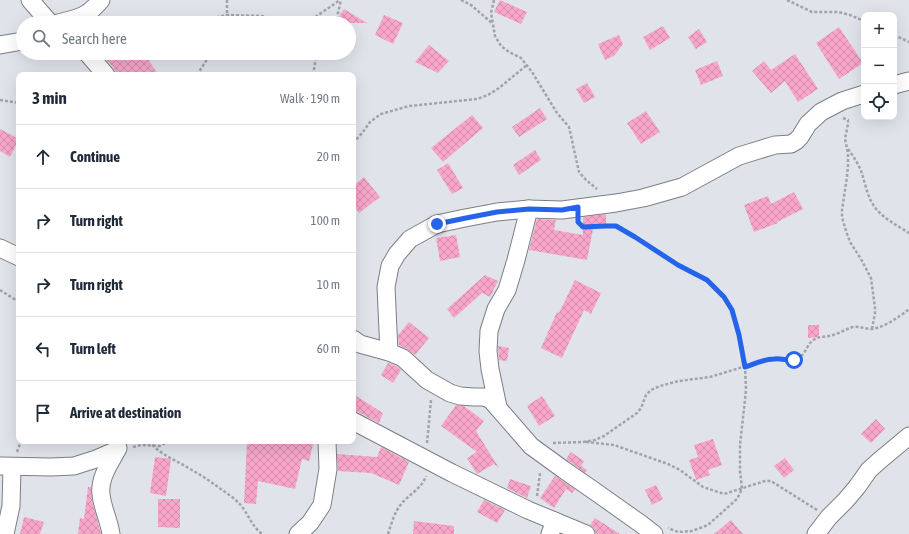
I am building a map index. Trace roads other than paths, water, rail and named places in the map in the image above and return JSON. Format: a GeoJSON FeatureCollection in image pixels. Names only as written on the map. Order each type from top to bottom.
{"type":"FeatureCollection","features":[{"type":"Feature","properties":{"kind":"street"},"geometry":{"type":"LineString","coordinates":[[30,0],[44,16]]}},
{"type":"Feature","properties":{"kind":"street"},"geometry":{"type":"LineString","coordinates":[[82,16],[94,9],[101,0]]}},
{"type":"Feature","properties":{"kind":"street"},"geometry":{"type":"LineString","coordinates":[[0,45],[16,42]]}},
{"type":"Feature","properties":{"kind":"street"},"geometry":{"type":"LineString","coordinates":[[93,60],[103,72]]}},
{"type":"Feature","properties":{"kind":"street"},"geometry":{"type":"LineString","coordinates":[[897,84],[909,81]]}},
{"type":"Feature","properties":{"kind":"street"},"geometry":{"type":"LineString","coordinates":[[389,352],[386,287],[390,266],[397,254],[410,239],[437,224],[491,213],[529,209],[562,210],[616,203],[643,198],[682,187],[739,156],[775,145],[791,144],[800,137],[808,124],[821,112],[842,101],[861,95]]}},
{"type":"Feature","properties":{"kind":"street"},"geometry":{"type":"LineString","coordinates":[[498,407],[490,369],[488,351],[489,331],[496,309],[507,290],[529,209]]}},
{"type":"Feature","properties":{"kind":"street"},"geometry":{"type":"LineString","coordinates":[[0,248],[16,256]]}},
{"type":"Feature","properties":{"kind":"street"},"geometry":{"type":"LineString","coordinates":[[356,346],[389,352],[402,358],[426,380],[450,393],[460,396],[484,396],[491,400],[530,445],[648,529]]}},
{"type":"Feature","properties":{"kind":"street"},"geometry":{"type":"LineString","coordinates":[[356,423],[452,473],[535,513],[552,527],[586,534]]}},
{"type":"Feature","properties":{"kind":"street"},"geometry":{"type":"LineString","coordinates":[[822,528],[869,470],[909,436]]}},
{"type":"Feature","properties":{"kind":"street"},"geometry":{"type":"LineString","coordinates":[[298,534],[310,523],[322,505],[328,469],[327,444]]}},
{"type":"Feature","properties":{"kind":"street"},"geometry":{"type":"LineString","coordinates":[[5,534],[11,506],[6,466],[74,466],[96,459],[120,445]]}},
{"type":"Feature","properties":{"kind":"street"},"geometry":{"type":"LineString","coordinates":[[111,534],[110,525],[101,494],[101,483],[120,445]]}}]}
